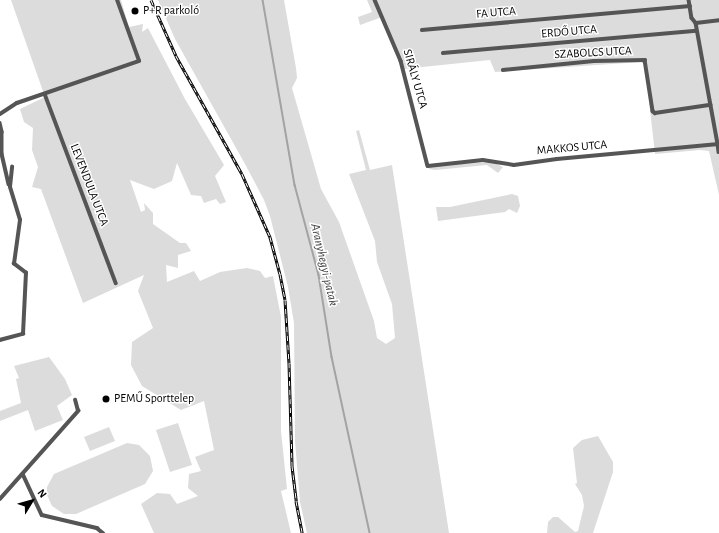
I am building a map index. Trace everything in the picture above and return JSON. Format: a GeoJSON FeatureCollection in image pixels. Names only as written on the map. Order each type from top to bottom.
{"type":"FeatureCollection","features":[{"type":"Feature","properties":{"kind":"street"},"geometry":{"type":"LineString","coordinates":[[0,114],[17,103],[139,61],[117,0]]}},
{"type":"Feature","properties":{"kind":"street","name":"SIRÁLY UTCA"},"geometry":{"type":"LineString","coordinates":[[375,0],[401,61],[428,166]]}},
{"type":"Feature","properties":{"kind":"street"},"geometry":{"type":"LineString","coordinates":[[689,0],[692,18],[696,24],[710,105],[717,124],[719,152]]}},
{"type":"Feature","properties":{"kind":"street","name":"FA UTCA"},"geometry":{"type":"LineString","coordinates":[[422,30],[690,6]]}},
{"type":"Feature","properties":{"kind":"street"},"geometry":{"type":"LineString","coordinates":[[696,24],[719,20]]}},
{"type":"Feature","properties":{"kind":"street","name":"ERDŐ UTCA"},"geometry":{"type":"LineString","coordinates":[[443,53],[696,31]]}},
{"type":"Feature","properties":{"kind":"street","name":"SZABOLCS UTCA"},"geometry":{"type":"LineString","coordinates":[[503,70],[594,61],[645,60],[653,111],[655,113],[710,105]]}},
{"type":"Feature","properties":{"kind":"street","name":"LEVENDULA UTCA"},"geometry":{"type":"LineString","coordinates":[[45,94],[116,283]]}},
{"type":"Feature","properties":{"kind":"street"},"geometry":{"type":"LineString","coordinates":[[0,122],[2,132],[2,154],[20,220],[14,264],[26,273],[23,334],[0,340]]}},
{"type":"Feature","properties":{"kind":"street","name":"MAKKOS UTCA"},"geometry":{"type":"LineString","coordinates":[[428,166],[483,160],[514,165],[557,159],[718,144]]}},
{"type":"Feature","properties":{"kind":"street"},"geometry":{"type":"LineString","coordinates":[[10,187],[12,167]]}},
{"type":"Feature","properties":{"kind":"street"},"geometry":{"type":"LineString","coordinates":[[0,499],[78,411],[75,400]]}},
{"type":"Feature","properties":{"kind":"street"},"geometry":{"type":"LineString","coordinates":[[23,474],[42,515],[97,528],[103,533]]}},
{"type":"Feature","properties":{"kind":"shaded area"},"geometry":{"type":"Polygon","coordinates":[[[11,0],[121,0],[129,27],[143,24],[142,32],[148,28],[185,99],[224,165],[215,176],[226,202],[220,204],[216,199],[204,203],[201,196],[191,195],[177,163],[172,181],[154,189],[130,180],[141,212],[145,210],[144,203],[153,213],[153,224],[180,243],[186,243],[191,251],[178,255],[178,268],[166,265],[167,282],[194,271],[200,281],[220,272],[247,268],[260,271],[265,278],[273,276],[281,317],[281,431],[287,489],[281,491],[291,533],[154,533],[141,504],[157,493],[170,494],[177,504],[198,496],[188,488],[189,474],[201,471],[195,457],[214,450],[204,401],[181,410],[142,386],[131,365],[132,342],[153,328],[138,291],[144,275],[83,303],[41,189],[32,187],[38,167],[32,150],[33,128],[24,122],[20,109],[45,97],[11,0]]]}},
{"type":"Feature","properties":{"kind":"shaded area"},"geometry":{"type":"Polygon","coordinates":[[[158,0],[284,0],[297,78],[292,88],[321,189],[339,222],[374,321],[377,338],[386,344],[395,338],[392,304],[377,262],[375,241],[349,174],[366,170],[356,131],[359,130],[370,170],[392,165],[449,533],[307,533],[300,502],[295,441],[294,323],[288,287],[270,216],[264,200],[245,164],[175,39],[158,0]]]}},
{"type":"Feature","properties":{"kind":"shaded area"},"geometry":{"type":"Polygon","coordinates":[[[367,0],[719,0],[719,195],[709,151],[700,150],[655,154],[645,65],[641,62],[495,72],[490,60],[403,69],[382,17],[360,25],[358,17],[372,12],[367,0]]]}},
{"type":"Feature","properties":{"kind":"shaded area"},"geometry":{"type":"Polygon","coordinates":[[[493,162],[503,167],[498,173],[487,165],[435,170],[429,169],[428,166],[493,162]]]}},
{"type":"Feature","properties":{"kind":"shaded area"},"geometry":{"type":"Polygon","coordinates":[[[512,194],[518,196],[520,206],[517,213],[509,209],[505,212],[438,221],[436,207],[450,207],[512,194]]]}},
{"type":"Feature","properties":{"kind":"shaded area"},"geometry":{"type":"Polygon","coordinates":[[[49,357],[65,379],[72,395],[57,406],[63,420],[35,431],[28,410],[0,421],[0,411],[21,403],[16,379],[19,378],[14,366],[49,357]]]}},
{"type":"Feature","properties":{"kind":"shaded area"},"geometry":{"type":"Polygon","coordinates":[[[178,423],[192,465],[170,472],[156,430],[178,423]]]}},
{"type":"Feature","properties":{"kind":"shaded area"},"geometry":{"type":"Polygon","coordinates":[[[109,427],[115,441],[90,451],[84,437],[109,427]]]}},
{"type":"Feature","properties":{"kind":"shaded area"},"geometry":{"type":"Polygon","coordinates":[[[598,436],[613,462],[613,472],[593,533],[547,533],[548,522],[553,517],[558,517],[575,532],[578,531],[584,506],[582,495],[575,484],[577,483],[573,448],[582,440],[598,436]]]}},
{"type":"Feature","properties":{"kind":"shaded area"},"geometry":{"type":"Polygon","coordinates":[[[127,443],[139,445],[150,456],[153,471],[145,484],[76,514],[64,514],[52,506],[47,495],[47,487],[54,474],[127,443]]]}},
{"type":"Feature","properties":{"kind":"waterway","name":"Aranyhegyi-patak"},"geometry":{"type":"LineString","coordinates":[[263,0],[295,185],[319,275],[332,357],[370,533]]}},
{"type":"Feature","properties":{"kind":"railway"},"geometry":{"type":"LineString","coordinates":[[151,0],[176,56],[242,174],[270,237],[285,300],[289,363],[292,466],[296,501],[302,533]]}},
{"type":"Feature","properties":{"kind":"place","name":"P+R parkoló"},"geometry":{"type":"Point","coordinates":[135,11]}},
{"type":"Feature","properties":{"kind":"place","name":"PEMŰ Sporttelep"},"geometry":{"type":"Point","coordinates":[106,399]}}]}
